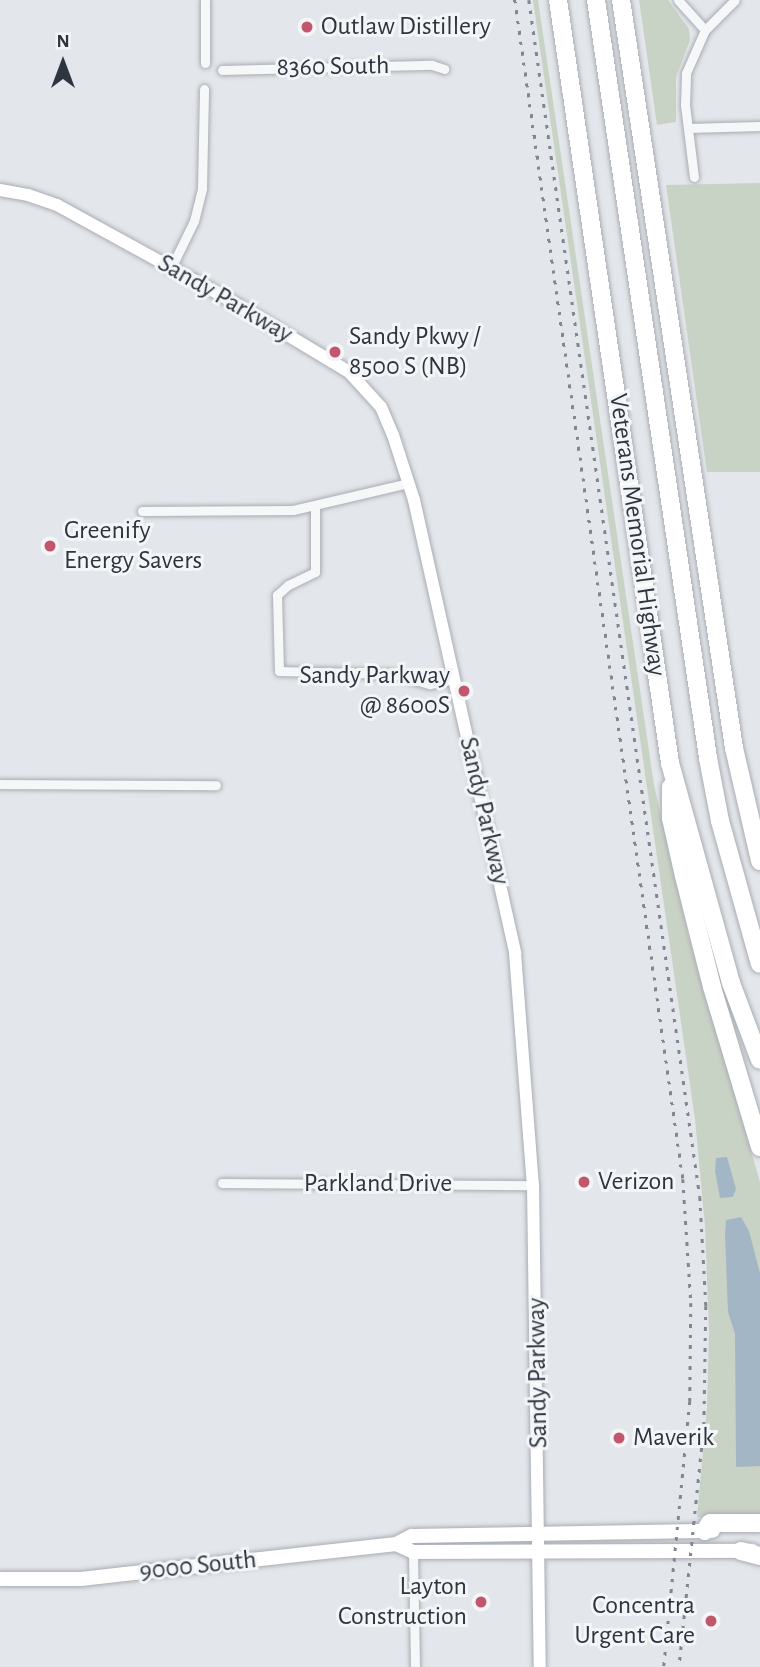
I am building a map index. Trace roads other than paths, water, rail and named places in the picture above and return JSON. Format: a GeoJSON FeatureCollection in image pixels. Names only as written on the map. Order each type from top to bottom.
{"type":"FeatureCollection","features":[{"type":"Feature","properties":{"kind":"highway","name":"Veterans Memorial Highway"},"geometry":{"type":"LineString","coordinates":[[558,0],[670,763],[731,983],[760,1060]]}},
{"type":"Feature","properties":{"kind":"highway","name":"Veterans Memorial Highway"},"geometry":{"type":"LineString","coordinates":[[596,0],[708,758],[723,834],[760,964]]}},
{"type":"Feature","properties":{"kind":"highway"},"geometry":{"type":"LineString","coordinates":[[621,0],[734,748],[760,861]]}},
{"type":"Feature","properties":{"kind":"highway"},"geometry":{"type":"LineString","coordinates":[[670,763],[671,818],[684,876],[712,987],[760,1147]]}},
{"type":"Feature","properties":{"kind":"highway"},"geometry":{"type":"LineString","coordinates":[[705,1531],[710,1523],[760,1523]]}},
{"type":"Feature","properties":{"kind":"highway"},"geometry":{"type":"LineString","coordinates":[[741,1551],[760,1556]]}},
{"type":"Feature","properties":{"kind":"main road","name":"Sandy Parkway"},"geometry":{"type":"LineString","coordinates":[[0,190],[28,195],[57,205],[171,268],[358,379],[381,407],[408,483],[515,953],[533,1185],[540,1667]]}},
{"type":"Feature","properties":{"kind":"main road","name":"9000 South"},"geometry":{"type":"LineString","coordinates":[[0,1579],[81,1579],[396,1544],[412,1536],[522,1536],[540,1532],[760,1531]]}},
{"type":"Feature","properties":{"kind":"main road"},"geometry":{"type":"LineString","coordinates":[[396,1544],[414,1552],[760,1551]]}},
{"type":"Feature","properties":{"kind":"street"},"geometry":{"type":"LineString","coordinates":[[205,0],[205,63]]}},
{"type":"Feature","properties":{"kind":"street"},"geometry":{"type":"LineString","coordinates":[[678,0],[705,30]]}},
{"type":"Feature","properties":{"kind":"street"},"geometry":{"type":"LineString","coordinates":[[694,177],[688,128],[686,73],[705,30],[735,0]]}},
{"type":"Feature","properties":{"kind":"street","name":"8360 South"},"geometry":{"type":"LineString","coordinates":[[222,70],[432,65],[444,69]]}},
{"type":"Feature","properties":{"kind":"street"},"geometry":{"type":"LineString","coordinates":[[171,268],[194,221],[202,188],[204,89]]}},
{"type":"Feature","properties":{"kind":"street"},"geometry":{"type":"LineString","coordinates":[[688,128],[760,126]]}},
{"type":"Feature","properties":{"kind":"street"},"geometry":{"type":"LineString","coordinates":[[142,511],[269,511],[314,507],[408,483]]}},
{"type":"Feature","properties":{"kind":"street"},"geometry":{"type":"LineString","coordinates":[[314,507],[314,572],[288,585],[277,595],[279,671],[394,674],[430,684],[454,679]]}},
{"type":"Feature","properties":{"kind":"street"},"geometry":{"type":"LineString","coordinates":[[0,784],[216,785]]}},
{"type":"Feature","properties":{"kind":"street","name":"Parkland Drive"},"geometry":{"type":"LineString","coordinates":[[222,1184],[533,1185]]}},
{"type":"Feature","properties":{"kind":"street"},"geometry":{"type":"LineString","coordinates":[[414,1552],[415,1667]]}},
{"type":"Feature","properties":{"kind":"water"},"geometry":{"type":"Polygon","coordinates":[[[727,1157],[736,1189],[733,1197],[720,1198],[715,1171],[716,1158],[727,1157]]]}},
{"type":"Feature","properties":{"kind":"water"},"geometry":{"type":"Polygon","coordinates":[[[741,1217],[749,1231],[760,1273],[760,1466],[736,1467],[735,1334],[728,1312],[725,1235],[726,1220],[741,1217]]]}},
{"type":"Feature","properties":{"kind":"railway"},"geometry":{"type":"LineString","coordinates":[[515,0],[683,1179],[691,1303],[690,1401],[664,1667]]}},
{"type":"Feature","properties":{"kind":"railway"},"geometry":{"type":"LineString","coordinates":[[529,0],[700,1197],[706,1306],[704,1427],[679,1667]]}},
{"type":"Feature","properties":{"kind":"place","name":"Outlaw Distillery"},"geometry":{"type":"Point","coordinates":[307,27]}},
{"type":"Feature","properties":{"kind":"place","name":"Sandy Pkwy / 8500 S (NB)"},"geometry":{"type":"Point","coordinates":[335,352]}},
{"type":"Feature","properties":{"kind":"place","name":"Greenify Energy Savers"},"geometry":{"type":"Point","coordinates":[50,546]}},
{"type":"Feature","properties":{"kind":"place","name":"Sandy Parkway @ 8600S"},"geometry":{"type":"Point","coordinates":[464,691]}},
{"type":"Feature","properties":{"kind":"place","name":"Verizon"},"geometry":{"type":"Point","coordinates":[584,1182]}},
{"type":"Feature","properties":{"kind":"place","name":"Maverik"},"geometry":{"type":"Point","coordinates":[619,1438]}},
{"type":"Feature","properties":{"kind":"place","name":"Layton Construction"},"geometry":{"type":"Point","coordinates":[481,1602]}},
{"type":"Feature","properties":{"kind":"place","name":"Concentra Urgent Care"},"geometry":{"type":"Point","coordinates":[711,1621]}}]}
